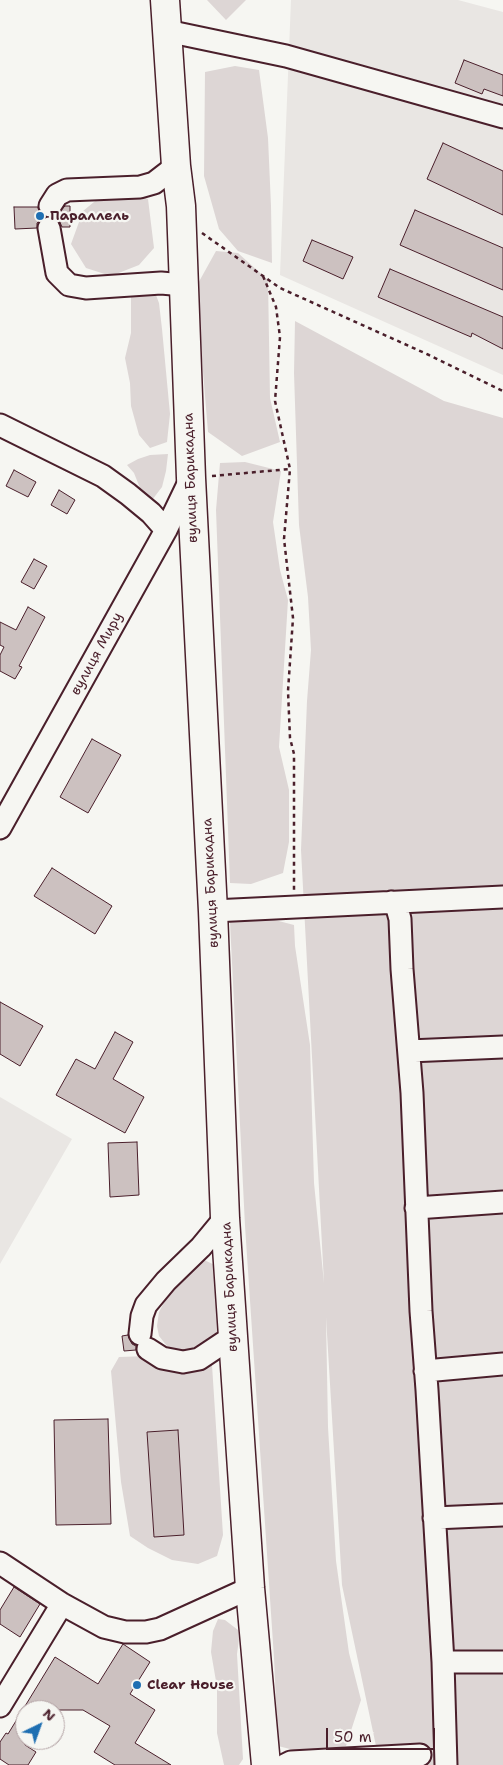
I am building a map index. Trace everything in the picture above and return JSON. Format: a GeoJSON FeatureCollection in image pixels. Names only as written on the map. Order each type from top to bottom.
{"type":"FeatureCollection","features":[{"type":"Feature","properties":{"kind":"main road","name":"вулиця Барикадна"},"geometry":{"type":"LineString","coordinates":[[165,0],[176,166],[181,206],[191,478],[232,1341],[250,1588],[266,1765]]}},
{"type":"Feature","properties":{"kind":"street"},"geometry":{"type":"LineString","coordinates":[[167,31],[286,56],[503,118]]}},
{"type":"Feature","properties":{"kind":"street"},"geometry":{"type":"LineString","coordinates":[[50,206],[57,195],[67,190],[140,187],[154,183],[176,166]]}},
{"type":"Feature","properties":{"kind":"street"},"geometry":{"type":"LineString","coordinates":[[49,228],[57,273],[69,285],[86,288],[162,283],[184,286]]}},
{"type":"Feature","properties":{"kind":"street"},"geometry":{"type":"LineString","coordinates":[[0,425],[103,476],[151,513],[166,530]]}},
{"type":"Feature","properties":{"kind":"street","name":"вулиця Миру"},"geometry":{"type":"LineString","coordinates":[[0,828],[166,530],[191,478]]}},
{"type":"Feature","properties":{"kind":"street"},"geometry":{"type":"LineString","coordinates":[[212,911],[503,897]]}},
{"type":"Feature","properties":{"kind":"street"},"geometry":{"type":"LineString","coordinates":[[391,902],[397,908],[400,919],[412,1093],[416,1208],[443,1662],[446,1765]]}},
{"type":"Feature","properties":{"kind":"street"},"geometry":{"type":"LineString","coordinates":[[408,1052],[503,1047]]}},
{"type":"Feature","properties":{"kind":"street"},"geometry":{"type":"LineString","coordinates":[[416,1208],[503,1202]]}},
{"type":"Feature","properties":{"kind":"street"},"geometry":{"type":"LineString","coordinates":[[225,1218],[201,1247],[166,1281],[146,1305],[142,1316],[144,1342],[162,1358],[172,1361],[199,1360],[223,1343],[232,1341]]}},
{"type":"Feature","properties":{"kind":"street"},"geometry":{"type":"LineString","coordinates":[[425,1371],[503,1364]]}},
{"type":"Feature","properties":{"kind":"street"},"geometry":{"type":"LineString","coordinates":[[434,1518],[503,1515]]}},
{"type":"Feature","properties":{"kind":"street"},"geometry":{"type":"LineString","coordinates":[[0,1563],[62,1604],[104,1627],[126,1632],[146,1632],[160,1629],[250,1588]]}},
{"type":"Feature","properties":{"kind":"street"},"geometry":{"type":"LineString","coordinates":[[0,1706],[62,1604]]}},
{"type":"Feature","properties":{"kind":"street"},"geometry":{"type":"LineString","coordinates":[[443,1662],[503,1662]]}},
{"type":"Feature","properties":{"kind":"street"},"geometry":{"type":"LineString","coordinates":[[285,1765],[292,1762],[420,1755]]}},
{"type":"Feature","properties":{"kind":"path"},"geometry":{"type":"LineString","coordinates":[[181,206],[196,229],[280,288],[429,355],[503,391]]}},
{"type":"Feature","properties":{"kind":"path"},"geometry":{"type":"LineString","coordinates":[[263,276],[276,307],[280,337],[275,401],[290,469],[284,540],[293,618],[288,691],[290,738],[294,754],[294,906]]}},
{"type":"Feature","properties":{"kind":"path"},"geometry":{"type":"LineString","coordinates":[[191,478],[290,469]]}},
{"type":"Feature","properties":{"kind":"shaded area"},"geometry":{"type":"Polygon","coordinates":[[[207,0],[246,0],[226,20],[207,0]]]}},
{"type":"Feature","properties":{"kind":"shaded area"},"geometry":{"type":"Polygon","coordinates":[[[291,0],[458,0],[503,12],[503,375],[280,275],[291,0]]]}},
{"type":"Feature","properties":{"kind":"shaded area"},"geometry":{"type":"Polygon","coordinates":[[[235,66],[259,70],[268,138],[272,263],[238,251],[219,229],[204,176],[205,72],[235,66]]]}},
{"type":"Feature","properties":{"kind":"shaded area"},"geometry":{"type":"Polygon","coordinates":[[[105,193],[133,193],[148,199],[154,248],[139,265],[111,276],[86,268],[71,244],[83,211],[105,193]]]}},
{"type":"Feature","properties":{"kind":"shaded area"},"geometry":{"type":"Polygon","coordinates":[[[216,251],[238,253],[268,280],[270,398],[280,442],[242,456],[208,432],[196,287],[216,251]]]}},
{"type":"Feature","properties":{"kind":"shaded area"},"geometry":{"type":"Polygon","coordinates":[[[131,290],[154,290],[159,303],[170,414],[167,442],[150,448],[139,435],[131,406],[130,383],[125,358],[131,333],[131,290]]]}},
{"type":"Feature","properties":{"kind":"shaded area"},"geometry":{"type":"Polygon","coordinates":[[[295,321],[444,401],[503,418],[503,1765],[380,1765],[342,1585],[326,1317],[328,1427],[336,1561],[349,1653],[361,1700],[346,1746],[314,1755],[278,1746],[274,1658],[245,1226],[230,922],[248,918],[271,919],[294,925],[295,946],[310,1045],[314,1183],[324,1283],[301,850],[311,650],[308,597],[299,525],[294,373],[295,321]]]}},
{"type":"Feature","properties":{"kind":"shaded area"},"geometry":{"type":"Polygon","coordinates":[[[168,454],[162,487],[146,508],[142,504],[140,488],[134,473],[127,465],[150,455],[168,454]]]}},
{"type":"Feature","properties":{"kind":"shaded area"},"geometry":{"type":"Polygon","coordinates":[[[245,462],[281,471],[273,522],[280,570],[288,600],[279,747],[289,790],[289,842],[283,873],[251,884],[230,883],[216,510],[220,463],[245,462]]]}},
{"type":"Feature","properties":{"kind":"shaded area"},"geometry":{"type":"Polygon","coordinates":[[[0,1097],[72,1139],[0,1264],[0,1097]]]}},
{"type":"Feature","properties":{"kind":"shaded area"},"geometry":{"type":"Polygon","coordinates":[[[204,1260],[217,1266],[220,1335],[203,1355],[212,1365],[223,1535],[217,1556],[198,1564],[172,1560],[130,1536],[121,1482],[111,1371],[119,1357],[179,1352],[167,1346],[159,1336],[157,1326],[159,1312],[168,1295],[192,1264],[204,1260]]]}},
{"type":"Feature","properties":{"kind":"shaded area"},"geometry":{"type":"Polygon","coordinates":[[[218,1619],[225,1620],[238,1630],[237,1654],[243,1759],[239,1765],[224,1765],[217,1733],[217,1687],[211,1652],[213,1631],[218,1619]]]}},
{"type":"Feature","properties":{"kind":"building"},"geometry":{"type":"Polygon","coordinates":[[[464,60],[503,75],[503,96],[484,89],[482,94],[455,83],[464,60]]]}},
{"type":"Feature","properties":{"kind":"building"},"geometry":{"type":"Polygon","coordinates":[[[443,143],[503,171],[503,215],[427,179],[443,143]]]}},
{"type":"Feature","properties":{"kind":"building"},"geometry":{"type":"Polygon","coordinates":[[[65,206],[70,206],[70,227],[62,227],[59,220],[55,217],[65,206]]]}},
{"type":"Feature","properties":{"kind":"building"},"geometry":{"type":"Polygon","coordinates":[[[14,207],[38,207],[39,212],[44,217],[37,223],[37,228],[15,229],[14,207]]]}},
{"type":"Feature","properties":{"kind":"building"},"geometry":{"type":"Polygon","coordinates":[[[415,210],[503,248],[503,290],[400,245],[415,210]]]}},
{"type":"Feature","properties":{"kind":"building"},"geometry":{"type":"Polygon","coordinates":[[[312,240],[353,257],[343,279],[303,261],[312,240]]]}},
{"type":"Feature","properties":{"kind":"building"},"geometry":{"type":"Polygon","coordinates":[[[390,269],[503,317],[503,349],[472,333],[471,337],[378,297],[390,269]]]}},
{"type":"Feature","properties":{"kind":"building"},"geometry":{"type":"Polygon","coordinates":[[[14,470],[36,482],[28,497],[6,486],[14,470]]]}},
{"type":"Feature","properties":{"kind":"building"},"geometry":{"type":"Polygon","coordinates":[[[59,490],[75,500],[67,514],[51,505],[59,490]]]}},
{"type":"Feature","properties":{"kind":"building"},"geometry":{"type":"Polygon","coordinates":[[[34,559],[47,566],[34,589],[21,582],[34,559]]]}},
{"type":"Feature","properties":{"kind":"building"},"geometry":{"type":"Polygon","coordinates":[[[28,607],[45,617],[19,666],[22,667],[15,679],[0,671],[0,655],[4,647],[0,645],[0,622],[16,630],[28,607]]]}},
{"type":"Feature","properties":{"kind":"building"},"geometry":{"type":"Polygon","coordinates":[[[92,739],[121,755],[88,813],[60,797],[92,739]]]}},
{"type":"Feature","properties":{"kind":"building"},"geometry":{"type":"Polygon","coordinates":[[[52,868],[112,906],[95,934],[34,896],[52,868]]]}},
{"type":"Feature","properties":{"kind":"building"},"geometry":{"type":"Polygon","coordinates":[[[0,1002],[43,1026],[20,1066],[0,1054],[0,1002]]]}},
{"type":"Feature","properties":{"kind":"building"},"geometry":{"type":"Polygon","coordinates":[[[115,1032],[133,1042],[113,1079],[144,1097],[125,1133],[56,1095],[76,1059],[95,1069],[115,1032]]]}},
{"type":"Feature","properties":{"kind":"building"},"geometry":{"type":"Polygon","coordinates":[[[137,1142],[139,1195],[110,1197],[108,1143],[137,1142]]]}},
{"type":"Feature","properties":{"kind":"building"},"geometry":{"type":"Polygon","coordinates":[[[128,1335],[132,1344],[136,1346],[136,1350],[124,1351],[122,1336],[128,1335]]]}},
{"type":"Feature","properties":{"kind":"building"},"geometry":{"type":"Polygon","coordinates":[[[108,1419],[111,1524],[56,1525],[54,1420],[108,1419]]]}},
{"type":"Feature","properties":{"kind":"building"},"geometry":{"type":"Polygon","coordinates":[[[178,1430],[184,1535],[154,1537],[147,1432],[178,1430]]]}},
{"type":"Feature","properties":{"kind":"building"},"geometry":{"type":"Polygon","coordinates":[[[14,1587],[40,1604],[20,1637],[0,1624],[0,1610],[14,1587]]]}},
{"type":"Feature","properties":{"kind":"building"},"geometry":{"type":"Polygon","coordinates":[[[123,1644],[150,1662],[130,1694],[155,1710],[135,1743],[171,1765],[115,1765],[94,1752],[110,1726],[83,1710],[65,1710],[65,1700],[29,1700],[55,1657],[98,1684],[123,1644]]]}},
{"type":"Feature","properties":{"kind":"building"},"geometry":{"type":"Polygon","coordinates":[[[15,1723],[15,1750],[33,1750],[36,1752],[28,1765],[9,1765],[0,1759],[0,1742],[6,1733],[8,1734],[15,1723]]]}},
{"type":"Feature","properties":{"kind":"place","name":"Параллель"},"geometry":{"type":"Point","coordinates":[40,216]}},
{"type":"Feature","properties":{"kind":"place","name":"Clear House"},"geometry":{"type":"Point","coordinates":[137,1685]}}]}
